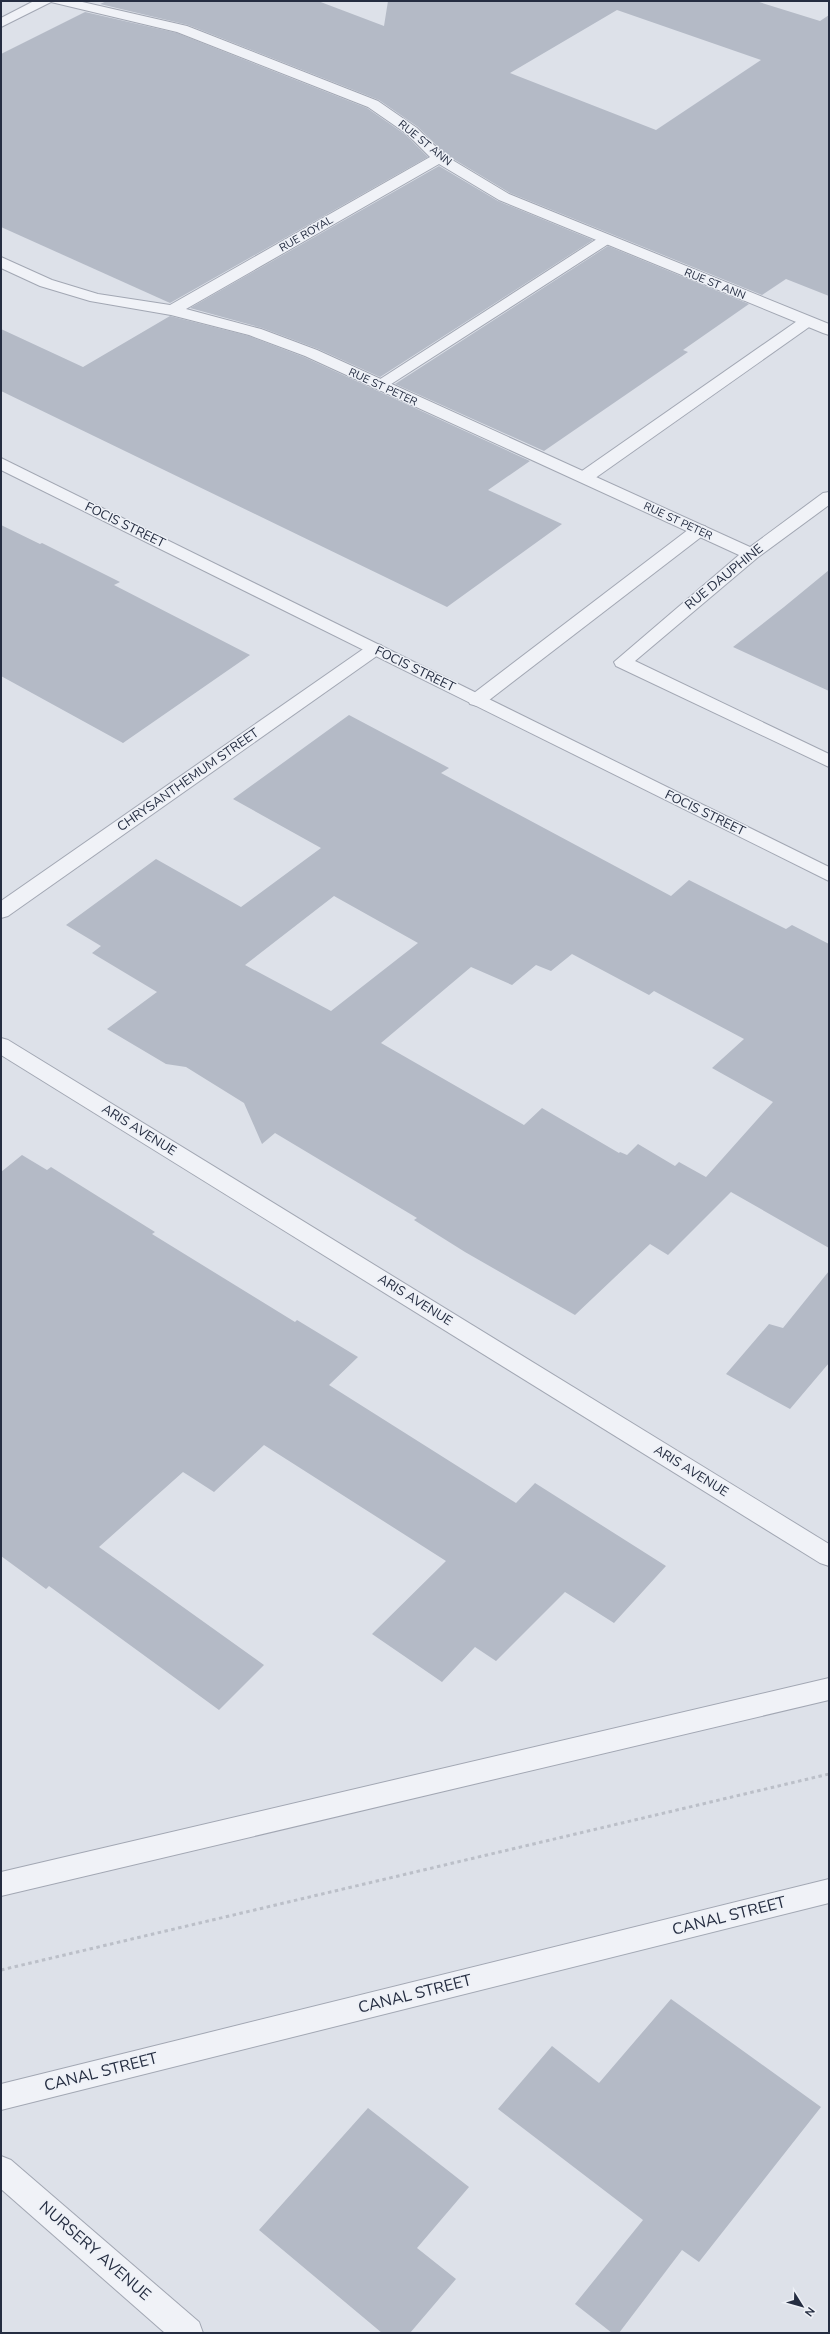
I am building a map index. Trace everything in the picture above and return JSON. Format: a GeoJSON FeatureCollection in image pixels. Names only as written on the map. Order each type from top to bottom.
{"type":"FeatureCollection","features":[{"type":"Feature","properties":{"kind":"street"},"geometry":{"type":"LineString","coordinates":[[1,22],[45,1]]}},
{"type":"Feature","properties":{"kind":"street","name":"RUE ST ANN"},"geometry":{"type":"LineString","coordinates":[[57,1],[182,28],[373,104],[412,131],[439,158],[504,197],[605,240],[829,330]]}},
{"type":"Feature","properties":{"kind":"street","name":"RUE ROYAL"},"geometry":{"type":"LineString","coordinates":[[172,310],[439,158]]}},
{"type":"Feature","properties":{"kind":"street"},"geometry":{"type":"LineString","coordinates":[[379,385],[605,240]]}},
{"type":"Feature","properties":{"kind":"street","name":"RUE ST PETER"},"geometry":{"type":"LineString","coordinates":[[1,262],[46,283],[96,298],[172,310],[255,332],[311,353],[751,554]]}},
{"type":"Feature","properties":{"kind":"street"},"geometry":{"type":"LineString","coordinates":[[585,477],[806,322]]}},
{"type":"Feature","properties":{"kind":"street","name":"FOCIS STREET"},"geometry":{"type":"LineString","coordinates":[[1,463],[829,875]]}},
{"type":"Feature","properties":{"kind":"street","name":"RUE DAUPHINE"},"geometry":{"type":"LineString","coordinates":[[829,497],[751,554],[623,662],[829,761]]}},
{"type":"Feature","properties":{"kind":"street"},"geometry":{"type":"LineString","coordinates":[[477,700],[699,530]]}},
{"type":"Feature","properties":{"kind":"street","name":"CHRYSANTHEMUM STREET"},"geometry":{"type":"LineString","coordinates":[[1,911],[375,649]]}},
{"type":"Feature","properties":{"kind":"street","name":"ARIS AVENUE"},"geometry":{"type":"LineString","coordinates":[[1,1045],[829,1556]]}},
{"type":"Feature","properties":{"kind":"street"},"geometry":{"type":"LineString","coordinates":[[1,1884],[829,1689]]}},
{"type":"Feature","properties":{"kind":"street","name":"CANAL STREET"},"geometry":{"type":"LineString","coordinates":[[1,2097],[829,1891]]}},
{"type":"Feature","properties":{"kind":"street","name":"NURSERY AVENUE"},"geometry":{"type":"LineString","coordinates":[[1,2170],[188,2333]]}},
{"type":"Feature","properties":{"kind":"path"},"geometry":{"type":"LineString","coordinates":[[1,1970],[829,1774]]}},
{"type":"Feature","properties":{"kind":"building"},"geometry":{"type":"Polygon","coordinates":[[[107,1],[318,1],[384,26],[388,1],[756,1],[820,21],[829,15],[829,296],[786,279],[762,295],[510,193],[445,154],[418,127],[379,100],[188,25],[100,4],[107,1]],[[617,10],[510,73],[656,130],[761,60],[617,10]]]}},
{"type":"Feature","properties":{"kind":"building"},"geometry":{"type":"Polygon","coordinates":[[[85,12],[177,33],[367,108],[406,135],[428,157],[170,303],[1,227],[1,54],[85,12]]]}},
{"type":"Feature","properties":{"kind":"building"},"geometry":{"type":"Polygon","coordinates":[[[439,166],[498,201],[593,240],[380,377],[318,349],[262,328],[190,308],[439,166]]]}},
{"type":"Feature","properties":{"kind":"building"},"geometry":{"type":"Polygon","coordinates":[[[608,246],[749,304],[683,350],[688,352],[544,451],[395,384],[608,246]]]}},
{"type":"Feature","properties":{"kind":"building"},"geometry":{"type":"Polygon","coordinates":[[[170,316],[249,336],[304,357],[530,461],[488,490],[562,524],[447,607],[1,391],[1,329],[83,367],[170,316]]]}},
{"type":"Feature","properties":{"kind":"building"},"geometry":{"type":"Polygon","coordinates":[[[1,525],[40,544],[42,543],[120,582],[114,585],[250,655],[123,743],[1,676],[1,525]]]}},
{"type":"Feature","properties":{"kind":"building"},"geometry":{"type":"Polygon","coordinates":[[[829,570],[829,691],[733,647],[784,607],[829,570]]]}},
{"type":"Feature","properties":{"kind":"building"},"geometry":{"type":"Polygon","coordinates":[[[349,715],[449,768],[441,773],[671,896],[689,880],[786,929],[792,925],[829,944],[829,1248],[731,1192],[668,1255],[650,1244],[575,1315],[465,1252],[414,1220],[417,1218],[275,1133],[262,1144],[244,1103],[186,1067],[166,1064],[107,1029],[157,992],[92,953],[101,946],[66,925],[156,859],[241,907],[321,848],[233,799],[349,715]],[[334,896],[245,965],[331,1011],[418,943],[334,896]],[[572,954],[551,971],[536,965],[512,985],[471,967],[381,1043],[524,1125],[542,1108],[619,1153],[620,1152],[627,1155],[638,1144],[675,1166],[679,1162],[706,1177],[773,1102],[712,1068],[744,1039],[654,991],[649,995],[572,954]]]}},
{"type":"Feature","properties":{"kind":"building"},"geometry":{"type":"Polygon","coordinates":[[[22,1155],[47,1170],[51,1167],[155,1232],[152,1234],[295,1322],[297,1320],[358,1357],[329,1385],[516,1503],[535,1483],[666,1566],[614,1623],[565,1592],[496,1661],[475,1647],[442,1682],[372,1634],[446,1561],[264,1445],[214,1492],[183,1472],[99,1547],[264,1665],[219,1710],[49,1586],[46,1589],[1,1556],[1,1172],[22,1155]]]}},
{"type":"Feature","properties":{"kind":"building"},"geometry":{"type":"Polygon","coordinates":[[[829,1271],[829,1363],[790,1409],[726,1374],[769,1324],[783,1328],[829,1271]]]}},
{"type":"Feature","properties":{"kind":"building"},"geometry":{"type":"Polygon","coordinates":[[[671,1999],[821,2107],[699,2262],[682,2250],[619,2333],[612,2333],[575,2304],[643,2220],[498,2109],[552,2046],[599,2083],[671,1999]]]}},
{"type":"Feature","properties":{"kind":"building"},"geometry":{"type":"Polygon","coordinates":[[[368,2108],[469,2187],[417,2248],[456,2279],[410,2333],[382,2333],[259,2230],[368,2108]]]}}]}
